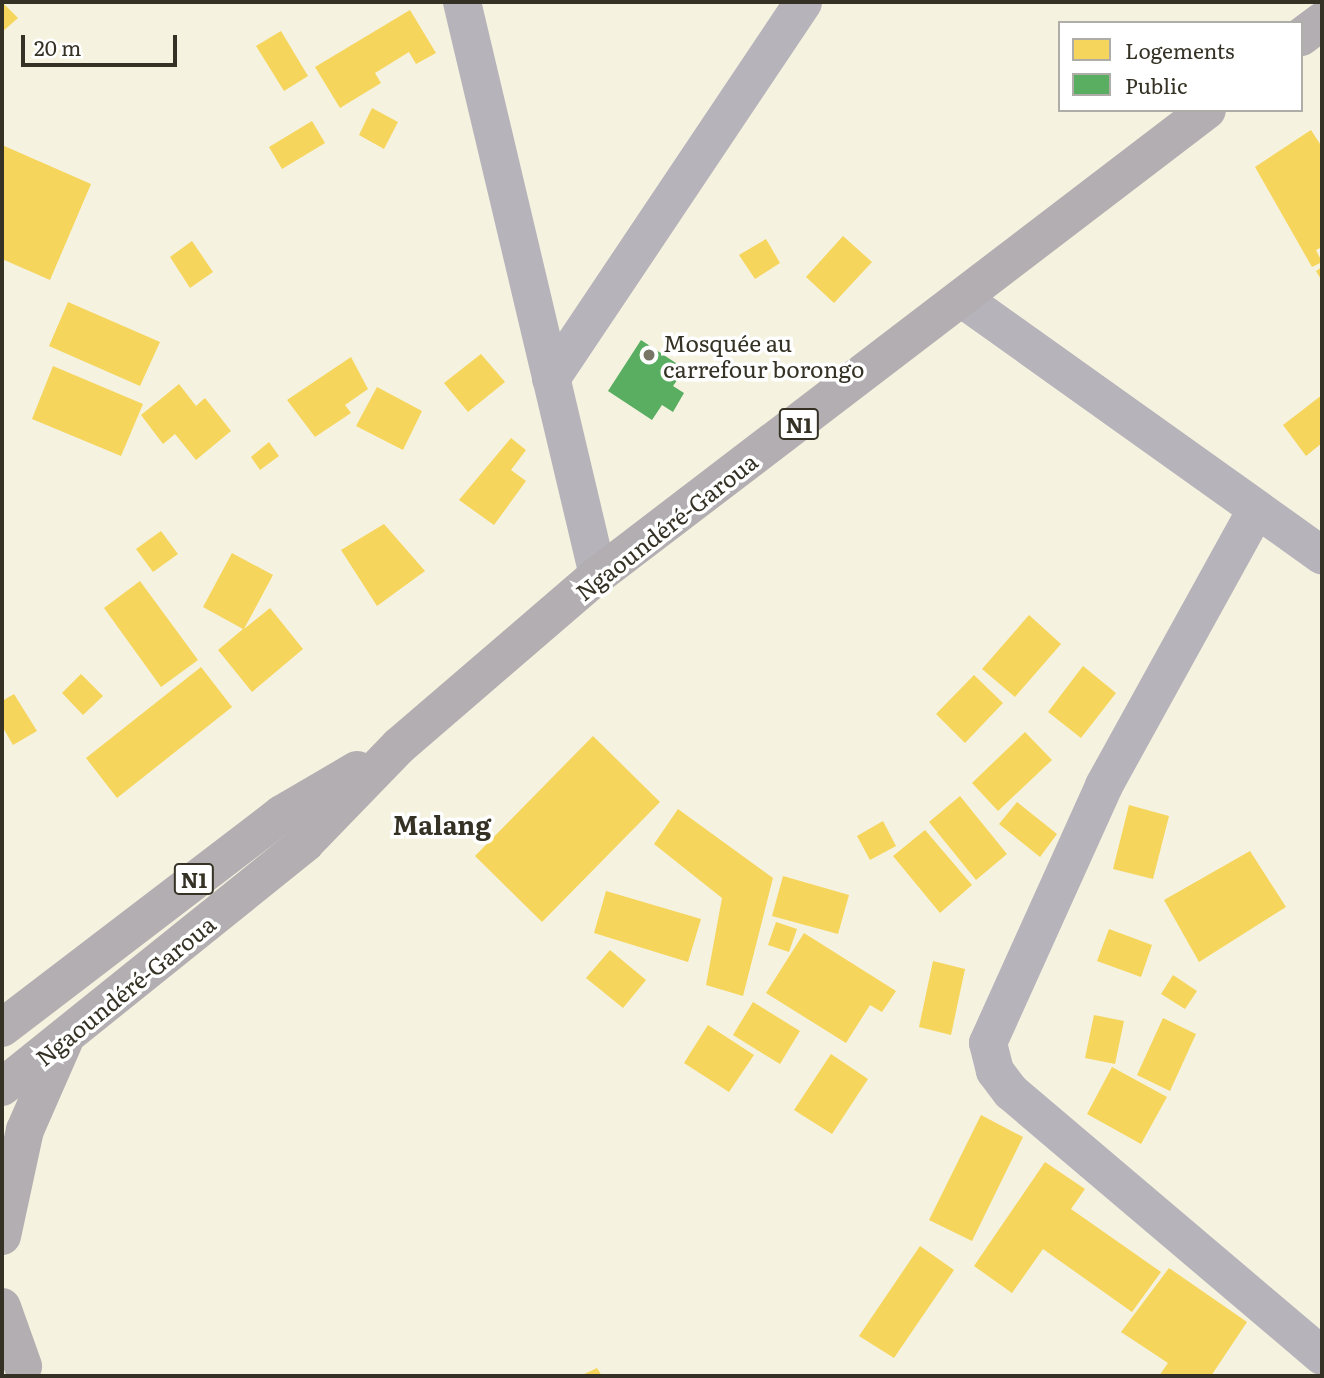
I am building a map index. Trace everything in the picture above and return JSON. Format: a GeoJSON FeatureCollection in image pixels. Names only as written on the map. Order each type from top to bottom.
{"type":"FeatureCollection","features":[{"type":"Feature","properties":{"kind":"highway"},"geometry":{"type":"LineString","coordinates":[[1303,35],[1322,21]]}},
{"type":"Feature","properties":{"kind":"highway","name":"Ngaoundéré-Garoua"},"geometry":{"type":"LineString","coordinates":[[2,1087],[305,843],[398,746],[598,575],[964,300],[1204,112]]}},
{"type":"Feature","properties":{"kind":"highway","name":"Ngaoundéré-Garoua"},"geometry":{"type":"LineString","coordinates":[[2,1028],[282,814],[398,746]]}},
{"type":"Feature","properties":{"kind":"highway"},"geometry":{"type":"LineString","coordinates":[[2,1236],[25,1130],[64,1039]]}},
{"type":"Feature","properties":{"kind":"highway"},"geometry":{"type":"LineString","coordinates":[[2,1307],[19,1364]]}},
{"type":"Feature","properties":{"kind":"street"},"geometry":{"type":"LineString","coordinates":[[462,2],[598,575]]}},
{"type":"Feature","properties":{"kind":"street"},"geometry":{"type":"LineString","coordinates":[[551,379],[803,2]]}},
{"type":"Feature","properties":{"kind":"street"},"geometry":{"type":"LineString","coordinates":[[964,300],[1255,512],[1322,555]]}},
{"type":"Feature","properties":{"kind":"street"},"geometry":{"type":"LineString","coordinates":[[1255,512],[1104,786],[988,1043],[995,1071],[1011,1092],[1322,1356]]}},
{"type":"Feature","properties":{"kind":"building: Logements"},"geometry":{"type":"Polygon","coordinates":[[[2,2],[18,18],[2,32],[2,2]]]}},
{"type":"Feature","properties":{"kind":"building: Logements"},"geometry":{"type":"Polygon","coordinates":[[[410,10],[436,53],[416,64],[409,52],[375,73],[381,83],[340,108],[315,67],[410,10]]]}},
{"type":"Feature","properties":{"kind":"building: Logements"},"geometry":{"type":"Polygon","coordinates":[[[281,31],[308,76],[284,91],[256,46],[281,31]]]}},
{"type":"Feature","properties":{"kind":"building: Logements"},"geometry":{"type":"Polygon","coordinates":[[[372,108],[398,122],[384,149],[359,135],[372,108]]]}},
{"type":"Feature","properties":{"kind":"building: Logements"},"geometry":{"type":"Polygon","coordinates":[[[312,121],[325,143],[282,169],[269,147],[312,121]]]}},
{"type":"Feature","properties":{"kind":"building: Logements"},"geometry":{"type":"Polygon","coordinates":[[[1311,130],[1322,147],[1322,247],[1316,250],[1322,262],[1312,267],[1255,167],[1311,130]]]}},
{"type":"Feature","properties":{"kind":"building: Logements"},"geometry":{"type":"Polygon","coordinates":[[[2,145],[91,184],[50,280],[2,259],[2,145]]]}},
{"type":"Feature","properties":{"kind":"building: Logements"},"geometry":{"type":"Polygon","coordinates":[[[843,236],[872,262],[834,303],[806,277],[843,236]]]}},
{"type":"Feature","properties":{"kind":"building: Logements"},"geometry":{"type":"Polygon","coordinates":[[[766,239],[780,263],[755,279],[739,255],[766,239]]]}},
{"type":"Feature","properties":{"kind":"building: Logements"},"geometry":{"type":"Polygon","coordinates":[[[192,241],[213,272],[190,288],[170,257],[192,241]]]}},
{"type":"Feature","properties":{"kind":"building: Logements"},"geometry":{"type":"Polygon","coordinates":[[[1322,267],[1322,281],[1316,271],[1322,267]]]}},
{"type":"Feature","properties":{"kind":"building: Logements"},"geometry":{"type":"Polygon","coordinates":[[[68,302],[160,342],[140,386],[49,346],[68,302]]]}},
{"type":"Feature","properties":{"kind":"building: Logements"},"geometry":{"type":"Polygon","coordinates":[[[481,354],[505,382],[468,412],[444,383],[481,354]]]}},
{"type":"Feature","properties":{"kind":"building: Logements"},"geometry":{"type":"Polygon","coordinates":[[[351,357],[368,389],[345,405],[351,413],[315,437],[287,400],[351,357]]]}},
{"type":"Feature","properties":{"kind":"building: Logements"},"geometry":{"type":"Polygon","coordinates":[[[53,366],[143,404],[121,456],[32,419],[53,366]]]}},
{"type":"Feature","properties":{"kind":"building: Logements"},"geometry":{"type":"Polygon","coordinates":[[[179,384],[196,406],[205,398],[231,431],[196,460],[175,434],[163,444],[141,415],[179,384]]]}},
{"type":"Feature","properties":{"kind":"building: Logements"},"geometry":{"type":"Polygon","coordinates":[[[377,387],[422,411],[403,450],[356,426],[377,387]]]}},
{"type":"Feature","properties":{"kind":"building: Logements"},"geometry":{"type":"Polygon","coordinates":[[[1322,395],[1322,443],[1306,456],[1283,425],[1322,395]]]}},
{"type":"Feature","properties":{"kind":"building: Logements"},"geometry":{"type":"Polygon","coordinates":[[[511,438],[526,450],[511,470],[526,481],[494,525],[459,500],[511,438]]]}},
{"type":"Feature","properties":{"kind":"building: Logements"},"geometry":{"type":"Polygon","coordinates":[[[269,442],[279,456],[260,470],[251,457],[269,442]]]}},
{"type":"Feature","properties":{"kind":"building: Logements"},"geometry":{"type":"Polygon","coordinates":[[[384,524],[425,571],[377,606],[341,550],[384,524]]]}},
{"type":"Feature","properties":{"kind":"building: Logements"},"geometry":{"type":"Polygon","coordinates":[[[161,531],[178,554],[153,572],[136,549],[161,531]]]}},
{"type":"Feature","properties":{"kind":"building: Logements"},"geometry":{"type":"Polygon","coordinates":[[[232,553],[273,575],[244,629],[270,608],[303,649],[252,692],[218,650],[243,629],[203,607],[232,553]]]}},
{"type":"Feature","properties":{"kind":"building: Logements"},"geometry":{"type":"Polygon","coordinates":[[[140,581],[198,660],[161,687],[104,608],[140,581]]]}},
{"type":"Feature","properties":{"kind":"building: Logements"},"geometry":{"type":"Polygon","coordinates":[[[1029,615],[1061,644],[1015,697],[982,669],[1029,615]]]}},
{"type":"Feature","properties":{"kind":"building: Logements"},"geometry":{"type":"Polygon","coordinates":[[[1083,666],[1116,693],[1081,738],[1048,712],[1083,666]]]}},
{"type":"Feature","properties":{"kind":"building: Logements"},"geometry":{"type":"Polygon","coordinates":[[[201,667],[232,707],[117,798],[86,758],[201,667]]]}},
{"type":"Feature","properties":{"kind":"building: Logements"},"geometry":{"type":"Polygon","coordinates":[[[81,674],[103,696],[83,715],[62,693],[81,674]]]}},
{"type":"Feature","properties":{"kind":"building: Logements"},"geometry":{"type":"Polygon","coordinates":[[[974,675],[1003,703],[965,743],[936,714],[974,675]]]}},
{"type":"Feature","properties":{"kind":"building: Logements"},"geometry":{"type":"Polygon","coordinates":[[[14,694],[37,731],[13,745],[2,726],[2,701],[14,694]]]}},
{"type":"Feature","properties":{"kind":"building: Logements"},"geometry":{"type":"Polygon","coordinates":[[[1025,732],[1052,760],[998,811],[972,783],[1025,732]]]}},
{"type":"Feature","properties":{"kind":"building: Logements"},"geometry":{"type":"Polygon","coordinates":[[[593,736],[660,802],[542,922],[475,856],[593,736]]]}},
{"type":"Feature","properties":{"kind":"building: Logements"},"geometry":{"type":"Polygon","coordinates":[[[960,796],[1007,854],[976,880],[929,822],[960,796]]]}},
{"type":"Feature","properties":{"kind":"building: Logements"},"geometry":{"type":"Polygon","coordinates":[[[1017,802],[1057,834],[1040,857],[999,824],[1017,802]]]}},
{"type":"Feature","properties":{"kind":"building: Logements"},"geometry":{"type":"Polygon","coordinates":[[[1129,805],[1169,816],[1153,879],[1113,869],[1129,805]]]}},
{"type":"Feature","properties":{"kind":"building: Logements"},"geometry":{"type":"Polygon","coordinates":[[[678,809],[773,878],[743,996],[706,985],[722,898],[654,844],[678,809]]]}},
{"type":"Feature","properties":{"kind":"building: Logements"},"geometry":{"type":"Polygon","coordinates":[[[883,821],[896,846],[870,860],[857,836],[883,821]]]}},
{"type":"Feature","properties":{"kind":"building: Logements"},"geometry":{"type":"Polygon","coordinates":[[[925,830],[972,885],[940,913],[893,856],[925,830]]]}},
{"type":"Feature","properties":{"kind":"building: Logements"},"geometry":{"type":"Polygon","coordinates":[[[1250,851],[1286,907],[1199,962],[1164,900],[1250,851]]]}},
{"type":"Feature","properties":{"kind":"building: Logements"},"geometry":{"type":"Polygon","coordinates":[[[783,876],[849,895],[838,934],[772,916],[783,876]]]}},
{"type":"Feature","properties":{"kind":"building: Logements"},"geometry":{"type":"Polygon","coordinates":[[[606,891],[701,919],[688,962],[594,933],[606,891]]]}},
{"type":"Feature","properties":{"kind":"building: Logements"},"geometry":{"type":"Polygon","coordinates":[[[776,922],[797,929],[789,952],[768,945],[776,922]]]}},
{"type":"Feature","properties":{"kind":"building: Logements"},"geometry":{"type":"Polygon","coordinates":[[[1109,929],[1152,945],[1141,977],[1097,961],[1109,929]]]}},
{"type":"Feature","properties":{"kind":"building: Logements"},"geometry":{"type":"Polygon","coordinates":[[[804,933],[896,991],[882,1012],[870,1005],[846,1043],[766,993],[804,933]]]}},
{"type":"Feature","properties":{"kind":"building: Logements"},"geometry":{"type":"Polygon","coordinates":[[[610,950],[646,980],[623,1008],[586,978],[610,950]]]}},
{"type":"Feature","properties":{"kind":"building: Logements"},"geometry":{"type":"Polygon","coordinates":[[[933,961],[965,969],[951,1035],[919,1027],[933,961]]]}},
{"type":"Feature","properties":{"kind":"building: Logements"},"geometry":{"type":"Polygon","coordinates":[[[1173,975],[1197,991],[1185,1009],[1161,994],[1173,975]]]}},
{"type":"Feature","properties":{"kind":"building: Logements"},"geometry":{"type":"Polygon","coordinates":[[[753,1002],[800,1031],[780,1064],[733,1035],[753,1002]]]}},
{"type":"Feature","properties":{"kind":"building: Logements"},"geometry":{"type":"Polygon","coordinates":[[[1094,1015],[1124,1021],[1115,1064],[1085,1058],[1094,1015]]]}},
{"type":"Feature","properties":{"kind":"building: Logements"},"geometry":{"type":"Polygon","coordinates":[[[1163,1018],[1196,1034],[1170,1091],[1137,1075],[1163,1018]]]}},
{"type":"Feature","properties":{"kind":"building: Logements"},"geometry":{"type":"Polygon","coordinates":[[[708,1025],[754,1055],[729,1092],[684,1063],[708,1025]]]}},
{"type":"Feature","properties":{"kind":"building: Logements"},"geometry":{"type":"Polygon","coordinates":[[[831,1054],[868,1079],[832,1134],[794,1110],[831,1054]]]}},
{"type":"Feature","properties":{"kind":"building: Logements"},"geometry":{"type":"Polygon","coordinates":[[[1112,1067],[1167,1097],[1141,1144],[1087,1114],[1112,1067]]]}},
{"type":"Feature","properties":{"kind":"building: Logements"},"geometry":{"type":"Polygon","coordinates":[[[981,1115],[1023,1137],[972,1241],[929,1220],[981,1115]]]}},
{"type":"Feature","properties":{"kind":"building: Logements"},"geometry":{"type":"Polygon","coordinates":[[[1045,1162],[1085,1189],[1071,1209],[1161,1272],[1132,1312],[1043,1249],[1012,1293],[974,1266],[1045,1162]]]}},
{"type":"Feature","properties":{"kind":"building: Logements"},"geometry":{"type":"Polygon","coordinates":[[[920,1246],[954,1270],[894,1358],[859,1336],[920,1246]]]}},
{"type":"Feature","properties":{"kind":"building: Logements"},"geometry":{"type":"Polygon","coordinates":[[[1169,1268],[1247,1322],[1211,1376],[1159,1376],[1168,1363],[1121,1332],[1169,1268]]]}},
{"type":"Feature","properties":{"kind":"building: Logements"},"geometry":{"type":"Polygon","coordinates":[[[597,1368],[602,1376],[580,1376],[597,1368]]]}},
{"type":"Feature","properties":{"kind":"building: Public"},"geometry":{"type":"Polygon","coordinates":[[[641,340],[685,369],[673,386],[684,393],[673,412],[662,405],[652,420],[608,391],[641,340]]]}},
{"type":"Feature","properties":{"kind":"place","name":"Mosquée au carrefour borongo"},"geometry":{"type":"Point","coordinates":[649,355]}},
{"type":"Feature","properties":{"kind":"district","name":"Malang"},"geometry":{"type":"Point","coordinates":[442,824]}}]}
